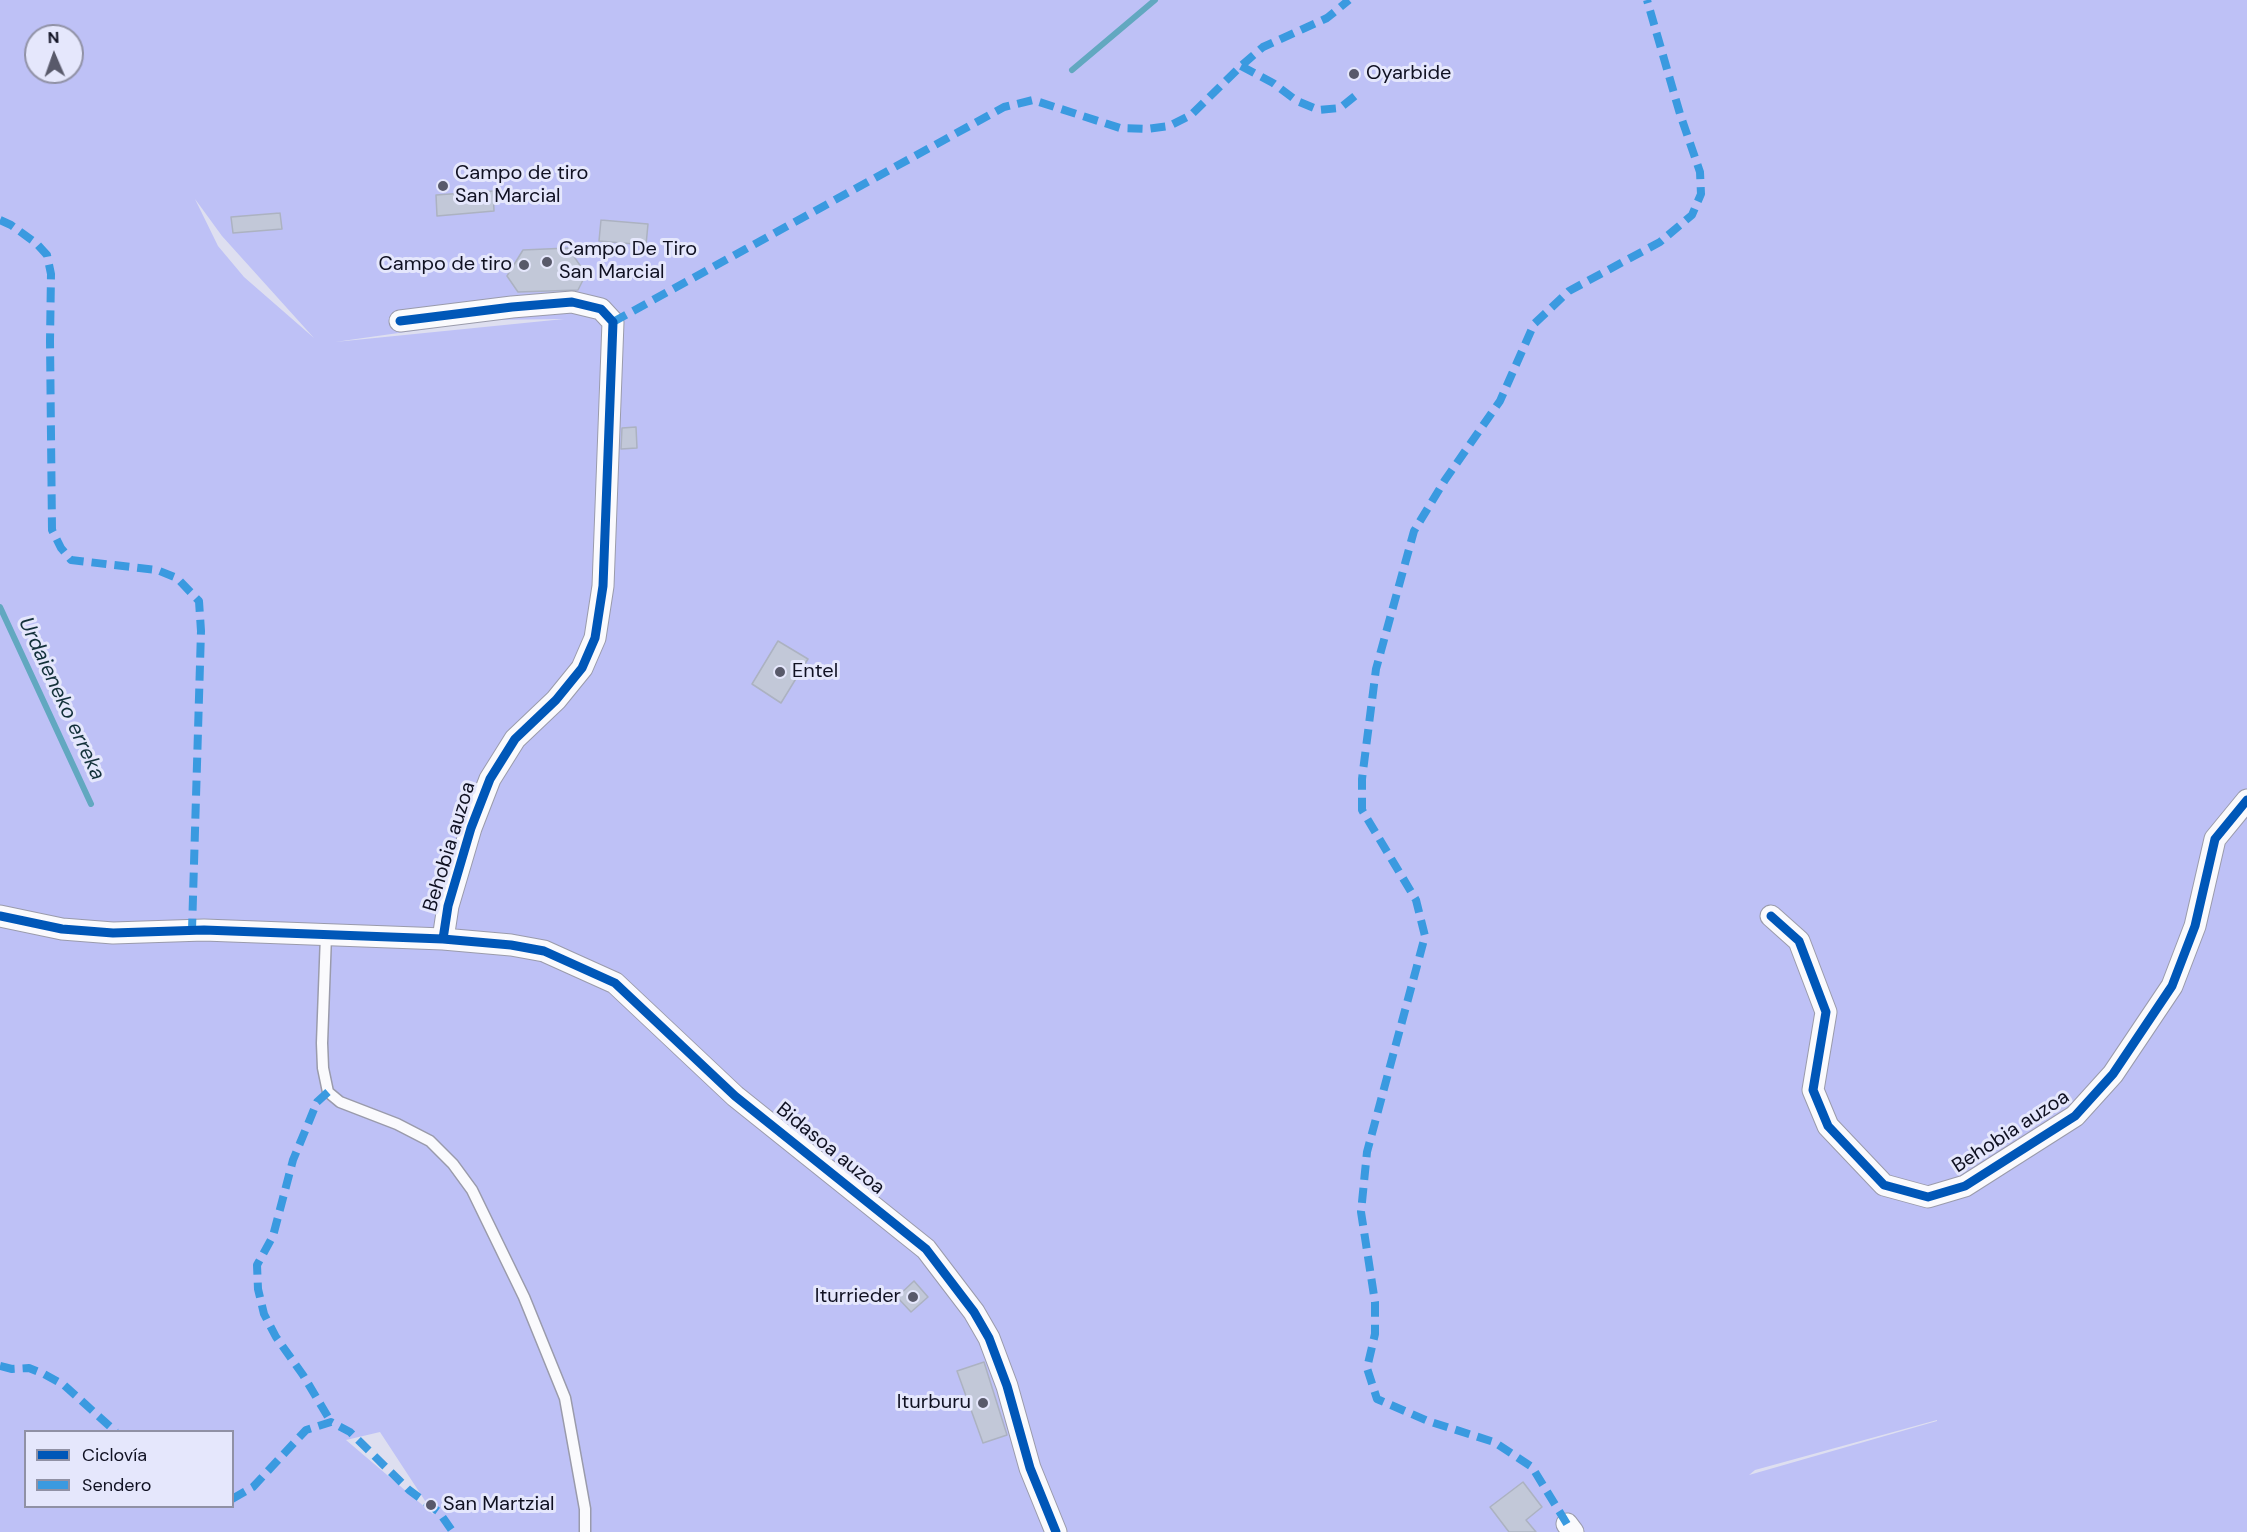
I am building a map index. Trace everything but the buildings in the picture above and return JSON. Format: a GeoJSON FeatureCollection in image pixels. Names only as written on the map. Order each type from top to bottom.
{"type":"FeatureCollection","features":[{"type":"Feature","properties":{"kind":"street","name":"Behobia auzoa"},"geometry":{"type":"LineString","coordinates":[[0,916],[62,929],[112,933],[204,930],[443,939],[448,906],[471,828],[490,779],[515,739],[556,700],[582,668],[595,638],[603,586],[613,322],[601,309],[572,302],[400,321]]}},
{"type":"Feature","properties":{"kind":"street","name":"Behobia auzoa"},"geometry":{"type":"LineString","coordinates":[[1771,916],[1799,941],[1826,1012],[1812,1090],[1828,1126],[1884,1185],[1928,1197],[1965,1186],[2075,1116],[2114,1074],[2172,986],[2195,926],[2215,839],[2247,800]]}},
{"type":"Feature","properties":{"kind":"street","name":"Bidasoa auzoa"},"geometry":{"type":"LineString","coordinates":[[443,939],[511,945],[544,951],[615,983],[735,1096],[926,1249],[974,1312],[989,1338],[1007,1386],[1030,1468],[1056,1532]]}},
{"type":"Feature","properties":{"kind":"lane"},"geometry":{"type":"LineString","coordinates":[[326,934],[322,1043],[327,1092],[340,1102],[397,1124],[430,1141],[453,1164],[472,1190],[524,1297],[565,1398],[585,1509],[585,1532]]}},
{"type":"Feature","properties":{"kind":"shaded area"},"geometry":{"type":"Polygon","coordinates":[[[0,0],[2247,0],[2247,1532],[0,1532],[0,0]],[[195,199],[218,246],[244,277],[314,338],[222,236],[195,199]],[[564,319],[490,320],[335,342],[564,319]],[[1937,1421],[1755,1470],[1749,1475],[1937,1421]],[[380,1432],[346,1440],[433,1514],[433,1513],[380,1432]]]}},
{"type":"Feature","properties":{"kind":"waterway"},"geometry":{"type":"LineString","coordinates":[[1072,70],[1155,0]]}},
{"type":"Feature","properties":{"kind":"waterway","name":"Urdaieneko erreka"},"geometry":{"type":"LineString","coordinates":[[0,607],[91,804]]}},
{"type":"Feature","properties":{"kind":"marked path"},"geometry":{"type":"LineString","coordinates":[[613,322],[1004,107],[1033,100],[1120,128],[1147,129],[1169,126],[1191,115],[1263,47],[1327,18],[1349,0]]}},
{"type":"Feature","properties":{"kind":"marked path"},"geometry":{"type":"LineString","coordinates":[[1567,1524],[1532,1467],[1494,1442],[1428,1421],[1377,1399],[1367,1368],[1375,1334],[1375,1302],[1361,1212],[1367,1152],[1425,936],[1416,900],[1362,810],[1362,779],[1376,669],[1414,531],[1445,480],[1500,401],[1534,324],[1569,291],[1660,242],[1692,215],[1701,194],[1700,172],[1680,114],[1647,0]]}},
{"type":"Feature","properties":{"kind":"marked path"},"geometry":{"type":"LineString","coordinates":[[1241,66],[1273,83],[1297,101],[1319,110],[1340,108],[1355,96]]}},
{"type":"Feature","properties":{"kind":"marked path"},"geometry":{"type":"LineString","coordinates":[[0,220],[36,243],[47,255],[51,274],[52,530],[61,548],[71,560],[157,570],[177,578],[199,601],[201,631],[192,930]]}},
{"type":"Feature","properties":{"kind":"marked path"},"geometry":{"type":"LineString","coordinates":[[328,1092],[317,1102],[293,1160],[273,1236],[257,1265],[258,1289],[264,1314],[276,1337],[303,1375],[331,1422]]}},
{"type":"Feature","properties":{"kind":"marked path"},"geometry":{"type":"LineString","coordinates":[[0,1366],[12,1369],[29,1368],[64,1385],[114,1430]]}},
{"type":"Feature","properties":{"kind":"marked path"},"geometry":{"type":"LineString","coordinates":[[234,1498],[253,1487],[306,1430],[331,1422],[350,1432],[409,1490],[439,1512],[453,1532]]}},
{"type":"Feature","properties":{"kind":"cycle path"},"geometry":{"type":"LineString","coordinates":[[400,321],[572,302],[601,309],[613,322],[603,586],[595,638],[582,668],[556,700],[515,739],[490,779],[471,828],[448,906],[443,939]]}},
{"type":"Feature","properties":{"kind":"cycle path"},"geometry":{"type":"LineString","coordinates":[[1771,916],[1799,941],[1826,1012],[1813,1090],[1828,1126],[1884,1185],[1928,1197],[1965,1186],[2075,1116],[2113,1074],[2172,986],[2195,926],[2215,839],[2247,800]]}},
{"type":"Feature","properties":{"kind":"cycle path"},"geometry":{"type":"LineString","coordinates":[[0,916],[62,929],[113,933],[204,930],[443,939],[511,945],[544,951],[615,983],[735,1096],[926,1249],[974,1312],[989,1338],[1007,1386],[1030,1468],[1056,1532]]}},
{"type":"Feature","properties":{"kind":"place","name":"Oyarbide"},"geometry":{"type":"Point","coordinates":[1354,74]}},
{"type":"Feature","properties":{"kind":"place","name":"Campo de tiro San Marcial"},"geometry":{"type":"Point","coordinates":[443,186]}},
{"type":"Feature","properties":{"kind":"place","name":"Campo De Tiro San Marcial"},"geometry":{"type":"Point","coordinates":[547,262]}},
{"type":"Feature","properties":{"kind":"place","name":"Campo de tiro"},"geometry":{"type":"Point","coordinates":[524,265]}},
{"type":"Feature","properties":{"kind":"place","name":"Entel"},"geometry":{"type":"Point","coordinates":[780,672]}},
{"type":"Feature","properties":{"kind":"place","name":"Iturrieder"},"geometry":{"type":"Point","coordinates":[913,1297]}},
{"type":"Feature","properties":{"kind":"place","name":"Iturburu"},"geometry":{"type":"Point","coordinates":[983,1403]}},
{"type":"Feature","properties":{"kind":"place","name":"San Martzial"},"geometry":{"type":"Point","coordinates":[431,1505]}}]}
